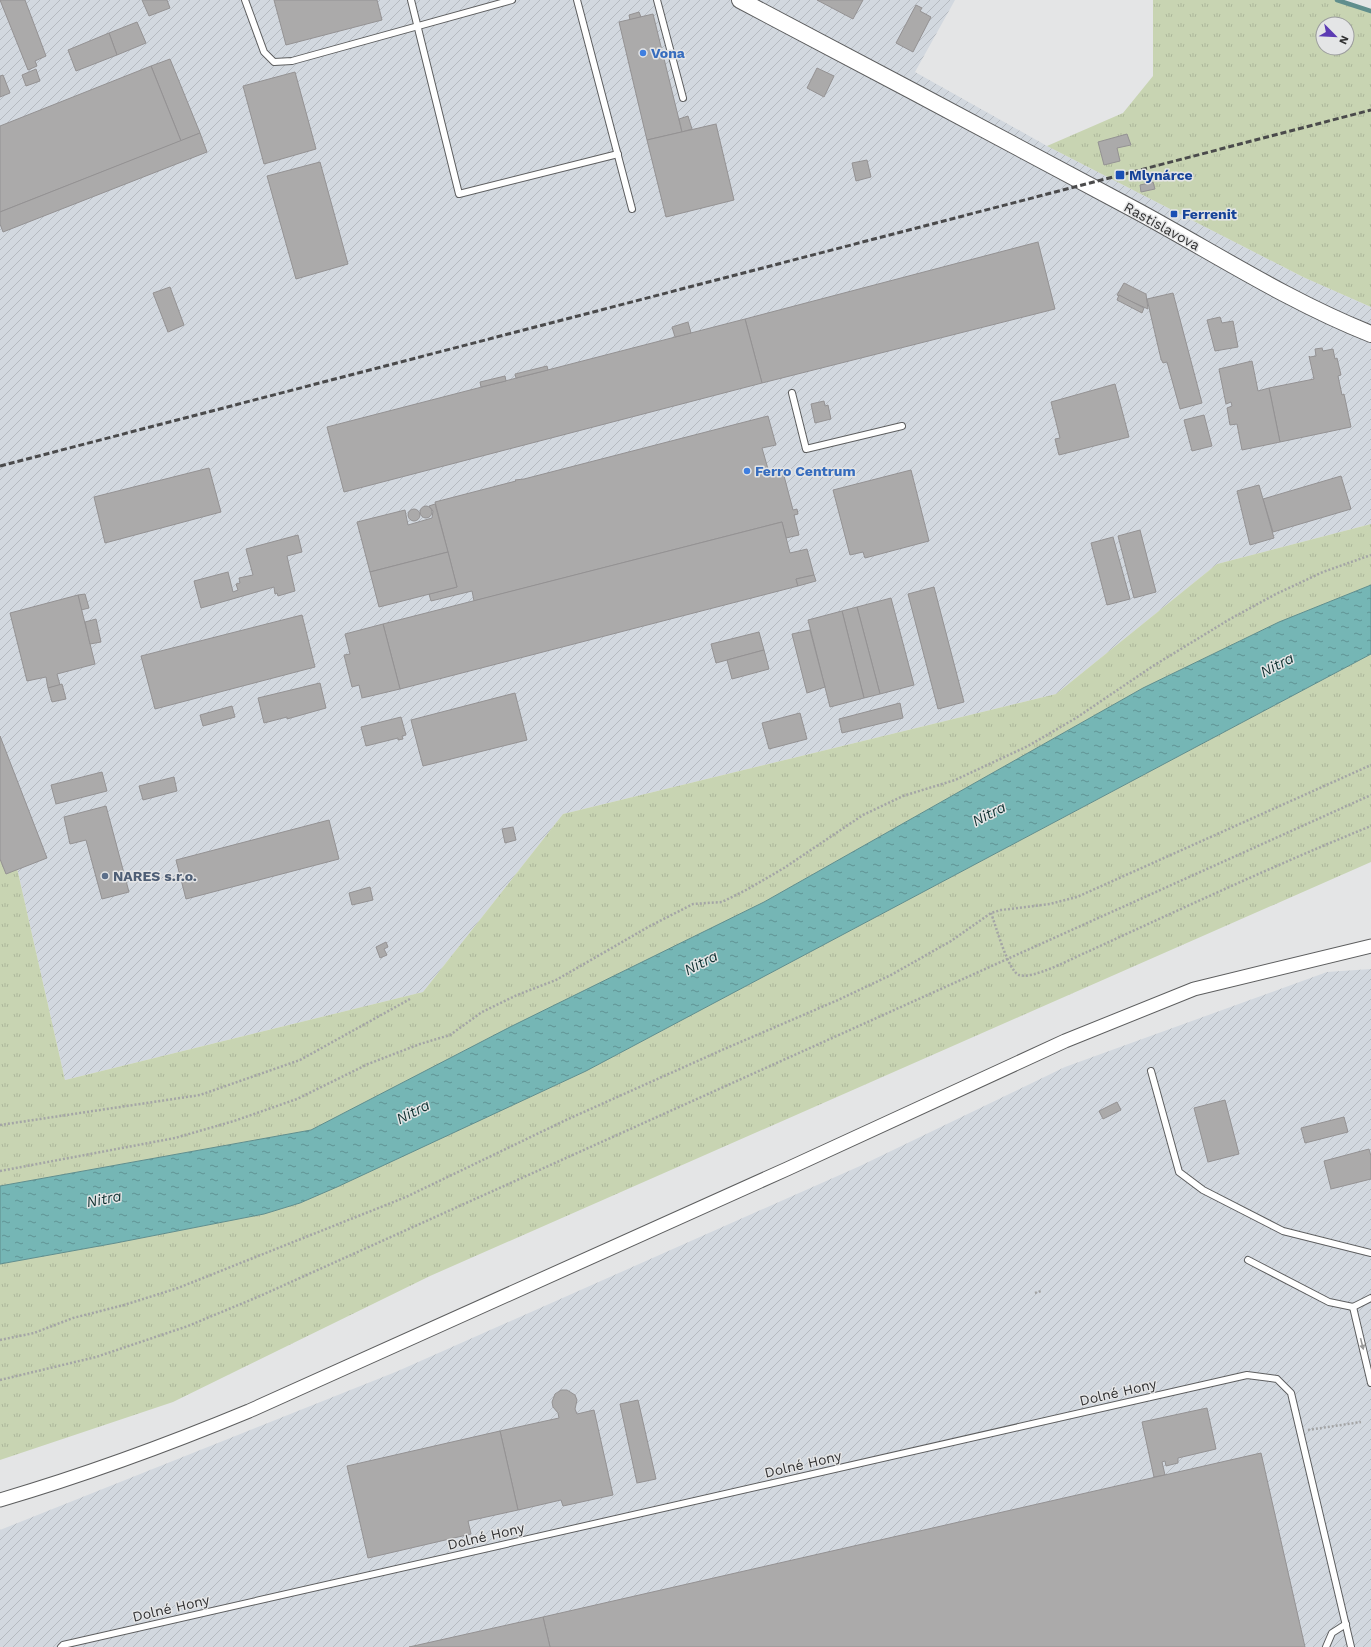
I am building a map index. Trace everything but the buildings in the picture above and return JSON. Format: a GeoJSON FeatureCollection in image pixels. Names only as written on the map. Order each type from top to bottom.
{"type":"FeatureCollection","features":[{"type":"Feature","properties":{"kind":"street","name":"Rastislavova"},"geometry":{"type":"LineString","coordinates":[[740,0],[1142,214],[1237,268],[1323,313],[1371,334]]}},
{"type":"Feature","properties":{"kind":"street"},"geometry":{"type":"LineString","coordinates":[[0,1500],[115,1463],[242,1414],[772,1176],[1065,1041],[1108,1023],[1194,989],[1371,946]]}},
{"type":"Feature","properties":{"kind":"lane"},"geometry":{"type":"LineString","coordinates":[[245,0],[264,52],[274,62],[292,61],[512,0]]}},
{"type":"Feature","properties":{"kind":"lane"},"geometry":{"type":"LineString","coordinates":[[411,0],[459,194],[618,154]]}},
{"type":"Feature","properties":{"kind":"lane"},"geometry":{"type":"LineString","coordinates":[[577,0],[632,209]]}},
{"type":"Feature","properties":{"kind":"lane"},"geometry":{"type":"LineString","coordinates":[[657,0],[683,98]]}},
{"type":"Feature","properties":{"kind":"lane"},"geometry":{"type":"LineString","coordinates":[[792,393],[806,449],[902,426]]}},
{"type":"Feature","properties":{"kind":"lane"},"geometry":{"type":"LineString","coordinates":[[1151,1072],[1179,1172],[1203,1190],[1283,1231],[1371,1253]]}},
{"type":"Feature","properties":{"kind":"lane"},"geometry":{"type":"LineString","coordinates":[[1248,1260],[1329,1302],[1353,1306],[1371,1298]]}},
{"type":"Feature","properties":{"kind":"lane"},"geometry":{"type":"LineString","coordinates":[[1353,1306],[1371,1383]]}},
{"type":"Feature","properties":{"kind":"lane","name":"Dolné Hony"},"geometry":{"type":"LineString","coordinates":[[61,1647],[70,1643],[1247,1375],[1277,1379],[1291,1393],[1351,1647]]}},
{"type":"Feature","properties":{"kind":"lane"},"geometry":{"type":"LineString","coordinates":[[1326,1647],[1332,1633],[1346,1624]]}},
{"type":"Feature","properties":{"kind":"path"},"geometry":{"type":"LineString","coordinates":[[0,1171],[175,1138],[234,1121],[297,1099],[368,1064],[450,1035],[482,1012],[516,995],[556,980],[650,926],[693,904],[722,902],[748,890],[784,868],[863,815],[903,796],[956,780],[1028,746],[1076,718],[1154,666],[1276,594],[1323,572],[1371,555]]}},
{"type":"Feature","properties":{"kind":"path"},"geometry":{"type":"LineString","coordinates":[[0,1340],[34,1333],[73,1318],[124,1305],[178,1288],[406,1197],[566,1120],[892,975],[951,941],[991,913],[1050,904],[1077,897],[1371,765]]}},
{"type":"Feature","properties":{"kind":"path"},"geometry":{"type":"LineString","coordinates":[[0,1380],[96,1357],[188,1326],[260,1296],[1371,795]]}},
{"type":"Feature","properties":{"kind":"path"},"geometry":{"type":"LineString","coordinates":[[991,913],[1010,965],[1017,975],[1025,977],[1034,975],[1220,891],[1371,826]]}},
{"type":"Feature","properties":{"kind":"path"},"geometry":{"type":"LineString","coordinates":[[0,1125],[200,1095],[300,1060],[410,999]]}},
{"type":"Feature","properties":{"kind":"path"},"geometry":{"type":"LineString","coordinates":[[1035,1293],[1041,1291]]}},
{"type":"Feature","properties":{"kind":"path"},"geometry":{"type":"LineString","coordinates":[[1301,1431],[1361,1422]]}},
{"type":"Feature","properties":{"kind":"shaded area"},"geometry":{"type":"Polygon","coordinates":[[[0,0],[955,0],[915,72],[1047,146],[1303,277],[1371,307],[1371,524],[1217,564],[1056,694],[563,814],[423,992],[65,1080],[0,793],[0,0]]]}},
{"type":"Feature","properties":{"kind":"shaded area"},"geometry":{"type":"Polygon","coordinates":[[[1371,969],[1371,1647],[0,1647],[0,1530],[398,1371],[860,1166],[1065,1067],[1327,972],[1371,969]]]}},
{"type":"Feature","properties":{"kind":"green space"},"geometry":{"type":"Polygon","coordinates":[[[1153,0],[1336,0],[1371,10],[1371,307],[1303,277],[1047,146],[1123,113],[1153,76],[1153,0]]]}},
{"type":"Feature","properties":{"kind":"green space"},"geometry":{"type":"Polygon","coordinates":[[[1371,524],[1371,585],[1279,622],[1143,688],[764,902],[510,1027],[311,1130],[0,1186],[0,793],[65,1080],[423,992],[563,814],[1056,694],[1217,564],[1371,524]]]}},
{"type":"Feature","properties":{"kind":"green space"},"geometry":{"type":"Polygon","coordinates":[[[1371,654],[1371,862],[430,1276],[173,1402],[0,1460],[0,1264],[264,1214],[300,1203],[337,1187],[586,1071],[1371,654]]]}},
{"type":"Feature","properties":{"kind":"water","name":"Nitra"},"geometry":{"type":"Polygon","coordinates":[[[1371,585],[1371,654],[586,1071],[300,1203],[264,1214],[0,1264],[0,1186],[311,1130],[510,1027],[764,902],[1143,688],[1279,622],[1371,585]]]}},
{"type":"Feature","properties":{"kind":"waterway"},"geometry":{"type":"LineString","coordinates":[[1337,0],[1371,11]]}},
{"type":"Feature","properties":{"kind":"railway"},"geometry":{"type":"LineString","coordinates":[[0,466],[1371,110]]}},
{"type":"Feature","properties":{"kind":"place","name":"Vona"},"geometry":{"type":"Point","coordinates":[643,53]}},
{"type":"Feature","properties":{"kind":"place","name":"Mlynárce"},"geometry":{"type":"Point","coordinates":[1120,175]}},
{"type":"Feature","properties":{"kind":"place","name":"Ferrenit"},"geometry":{"type":"Point","coordinates":[1174,214]}},
{"type":"Feature","properties":{"kind":"place","name":"Ferro Centrum"},"geometry":{"type":"Point","coordinates":[747,471]}},
{"type":"Feature","properties":{"kind":"place","name":"NARES s.r.o."},"geometry":{"type":"Point","coordinates":[105,876]}}]}
